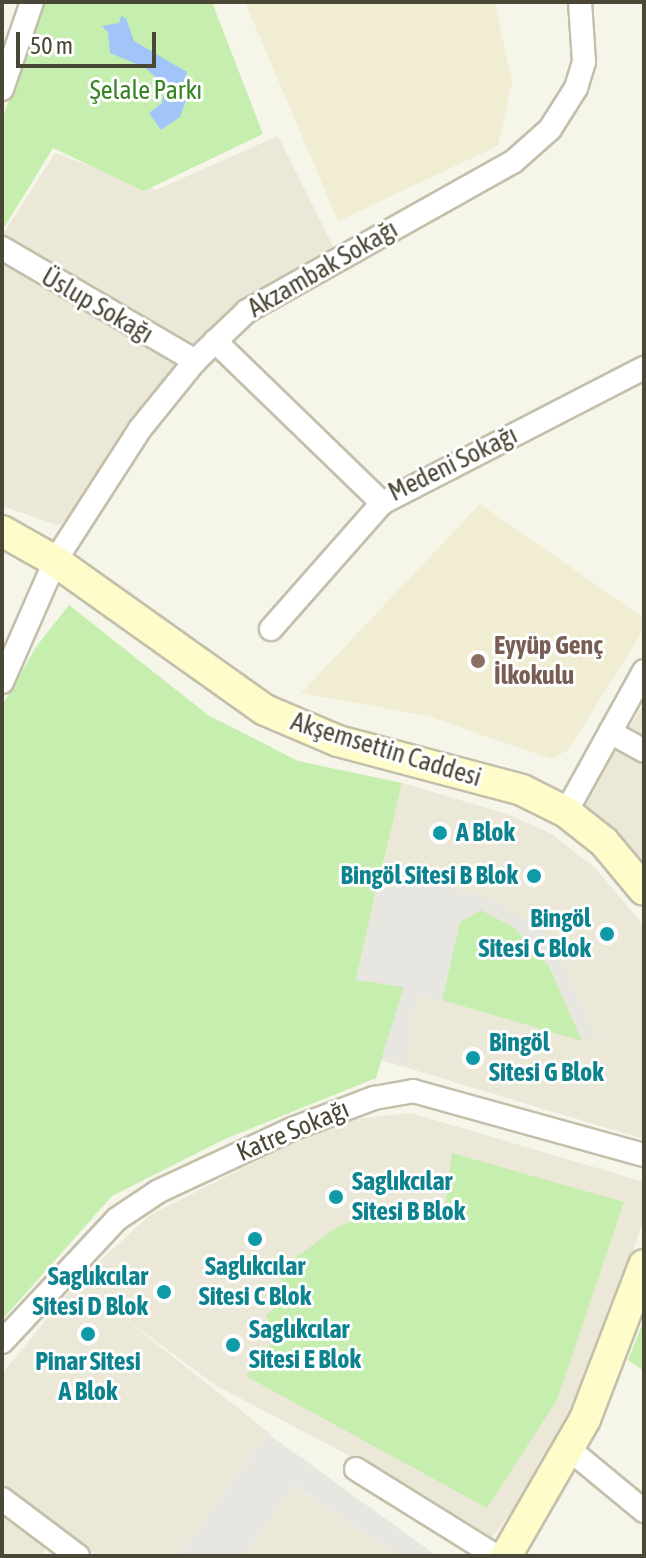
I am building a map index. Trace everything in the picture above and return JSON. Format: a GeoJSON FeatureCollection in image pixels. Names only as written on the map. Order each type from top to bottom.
{"type":"FeatureCollection","features":[{"type":"Feature","properties":{"kind":"street"},"geometry":{"type":"LineString","coordinates":[[2,89],[32,2]]}},
{"type":"Feature","properties":{"kind":"street","name":"Akzambak Sokağı"},"geometry":{"type":"LineString","coordinates":[[2,682],[55,561],[136,435],[195,361],[247,311],[513,162],[550,129],[576,88],[584,62],[580,2]]}},
{"type":"Feature","properties":{"kind":"street","name":"Üslup Sokağı"},"geometry":{"type":"LineString","coordinates":[[2,248],[195,361]]}},
{"type":"Feature","properties":{"kind":"street","name":"Medeni Sokağı"},"geometry":{"type":"LineString","coordinates":[[215,341],[382,503],[644,368]]}},
{"type":"Feature","properties":{"kind":"street"},"geometry":{"type":"LineString","coordinates":[[271,629],[382,503]]}},
{"type":"Feature","properties":{"kind":"street","name":"Akşemsettin Caddesi"},"geometry":{"type":"LineString","coordinates":[[2,531],[55,561],[276,716],[338,741],[522,790],[566,812],[604,842],[644,890]]}},
{"type":"Feature","properties":{"kind":"street"},"geometry":{"type":"LineString","coordinates":[[566,812],[644,671]]}},
{"type":"Feature","properties":{"kind":"street"},"geometry":{"type":"LineString","coordinates":[[610,732],[644,751]]}},
{"type":"Feature","properties":{"kind":"street","name":"Katre Sokağı"},"geometry":{"type":"LineString","coordinates":[[2,1342],[65,1269],[128,1212],[292,1129],[374,1098],[413,1091],[644,1155]]}},
{"type":"Feature","properties":{"kind":"street"},"geometry":{"type":"LineString","coordinates":[[506,1556],[569,1449],[644,1265]]}},
{"type":"Feature","properties":{"kind":"street"},"geometry":{"type":"LineString","coordinates":[[569,1449],[644,1511]]}},
{"type":"Feature","properties":{"kind":"street"},"geometry":{"type":"LineString","coordinates":[[356,1469],[496,1556]]}},
{"type":"Feature","properties":{"kind":"street"},"geometry":{"type":"LineString","coordinates":[[2,1499],[63,1552]]}},
{"type":"Feature","properties":{"kind":"shaded area"},"geometry":{"type":"Polygon","coordinates":[[[245,2],[495,2],[512,83],[498,146],[338,221],[245,2]]]}},
{"type":"Feature","properties":{"kind":"shaded area"},"geometry":{"type":"Polygon","coordinates":[[[278,136],[333,246],[180,363],[60,526],[2,506],[2,236],[55,153],[156,190],[278,136]]]}},
{"type":"Feature","properties":{"kind":"shaded area","name":"Eyyüp Genç İlkokulu"},"geometry":{"type":"Polygon","coordinates":[[[480,504],[644,618],[644,629],[568,750],[551,759],[428,716],[301,693],[480,504]]]}},
{"type":"Feature","properties":{"kind":"shaded area"},"geometry":{"type":"Polygon","coordinates":[[[644,703],[644,881],[584,803],[644,703]]]}},
{"type":"Feature","properties":{"kind":"shaded area"},"geometry":{"type":"Polygon","coordinates":[[[402,783],[507,814],[552,834],[596,869],[644,926],[644,1139],[381,1060],[404,987],[356,980],[402,783]]]}},
{"type":"Feature","properties":{"kind":"shaded area"},"geometry":{"type":"Polygon","coordinates":[[[381,867],[497,901],[549,935],[596,1036],[582,1041],[549,966],[515,928],[481,910],[460,922],[442,1000],[416,997],[406,1065],[381,1060],[404,987],[356,980],[381,867]]]}},
{"type":"Feature","properties":{"kind":"shaded area"},"geometry":{"type":"Polygon","coordinates":[[[411,1113],[644,1182],[644,1219],[578,1407],[539,1476],[490,1540],[363,1463],[215,1385],[119,1314],[273,1436],[267,1433],[178,1556],[98,1556],[2,1482],[2,1374],[77,1282],[150,1215],[336,1121],[411,1113]]]}},
{"type":"Feature","properties":{"kind":"shaded area"},"geometry":{"type":"Polygon","coordinates":[[[267,1433],[437,1556],[397,1556],[294,1485],[244,1556],[178,1556],[267,1433]]]}},
{"type":"Feature","properties":{"kind":"shaded area"},"geometry":{"type":"Polygon","coordinates":[[[293,1485],[397,1556],[244,1556],[293,1485]]]}},
{"type":"Feature","properties":{"kind":"shaded area"},"geometry":{"type":"Polygon","coordinates":[[[2,1511],[49,1544],[40,1556],[2,1556],[2,1511]]]}},
{"type":"Feature","properties":{"kind":"green space","name":"Şelale Parkı"},"geometry":{"type":"Polygon","coordinates":[[[44,2],[212,2],[263,134],[144,191],[53,148],[2,231],[2,120],[44,2]]]}},
{"type":"Feature","properties":{"kind":"green space"},"geometry":{"type":"Polygon","coordinates":[[[69,605],[208,715],[298,761],[402,783],[356,979],[404,987],[376,1078],[225,1139],[112,1196],[2,1320],[2,706],[36,647],[69,605]]]}},
{"type":"Feature","properties":{"kind":"green space"},"geometry":{"type":"Polygon","coordinates":[[[481,910],[515,928],[549,966],[582,1041],[442,1000],[460,922],[481,910]]]}},
{"type":"Feature","properties":{"kind":"green space"},"geometry":{"type":"Polygon","coordinates":[[[452,1153],[624,1202],[557,1400],[487,1508],[246,1376],[273,1342],[265,1336],[273,1328],[266,1316],[292,1290],[278,1277],[286,1265],[337,1227],[377,1211],[445,1207],[452,1153]]]}},
{"type":"Feature","properties":{"kind":"green space"},"geometry":{"type":"Polygon","coordinates":[[[644,1320],[644,1371],[628,1360],[644,1320]]]}},
{"type":"Feature","properties":{"kind":"water"},"geometry":{"type":"Polygon","coordinates":[[[121,16],[126,18],[134,41],[187,72],[182,86],[187,97],[180,117],[161,130],[149,113],[162,103],[165,85],[144,67],[110,53],[108,32],[102,26],[119,23],[121,16]]]}},
{"type":"Feature","properties":{"kind":"place","name":"Eyyüp Genç İlkokulu"},"geometry":{"type":"Point","coordinates":[478,661]}},
{"type":"Feature","properties":{"kind":"place","name":"A Blok"},"geometry":{"type":"Point","coordinates":[440,833]}},
{"type":"Feature","properties":{"kind":"place","name":"Bingöl Sitesi B Blok"},"geometry":{"type":"Point","coordinates":[534,876]}},
{"type":"Feature","properties":{"kind":"place","name":"Bingöl Sitesi C Blok"},"geometry":{"type":"Point","coordinates":[607,934]}},
{"type":"Feature","properties":{"kind":"place","name":"Bingöl Sitesi G Blok"},"geometry":{"type":"Point","coordinates":[473,1058]}},
{"type":"Feature","properties":{"kind":"place","name":"Saglıkcılar Sitesi B Blok"},"geometry":{"type":"Point","coordinates":[336,1197]}},
{"type":"Feature","properties":{"kind":"place","name":"Saglıkcılar Sitesi C Blok"},"geometry":{"type":"Point","coordinates":[255,1239]}},
{"type":"Feature","properties":{"kind":"place","name":"Saglıkcılar Sitesi D Blok"},"geometry":{"type":"Point","coordinates":[164,1292]}},
{"type":"Feature","properties":{"kind":"place","name":"Pinar Sitesi A Blok"},"geometry":{"type":"Point","coordinates":[88,1334]}},
{"type":"Feature","properties":{"kind":"place","name":"Saglıkcılar Sitesi E Blok"},"geometry":{"type":"Point","coordinates":[233,1345]}}]}
